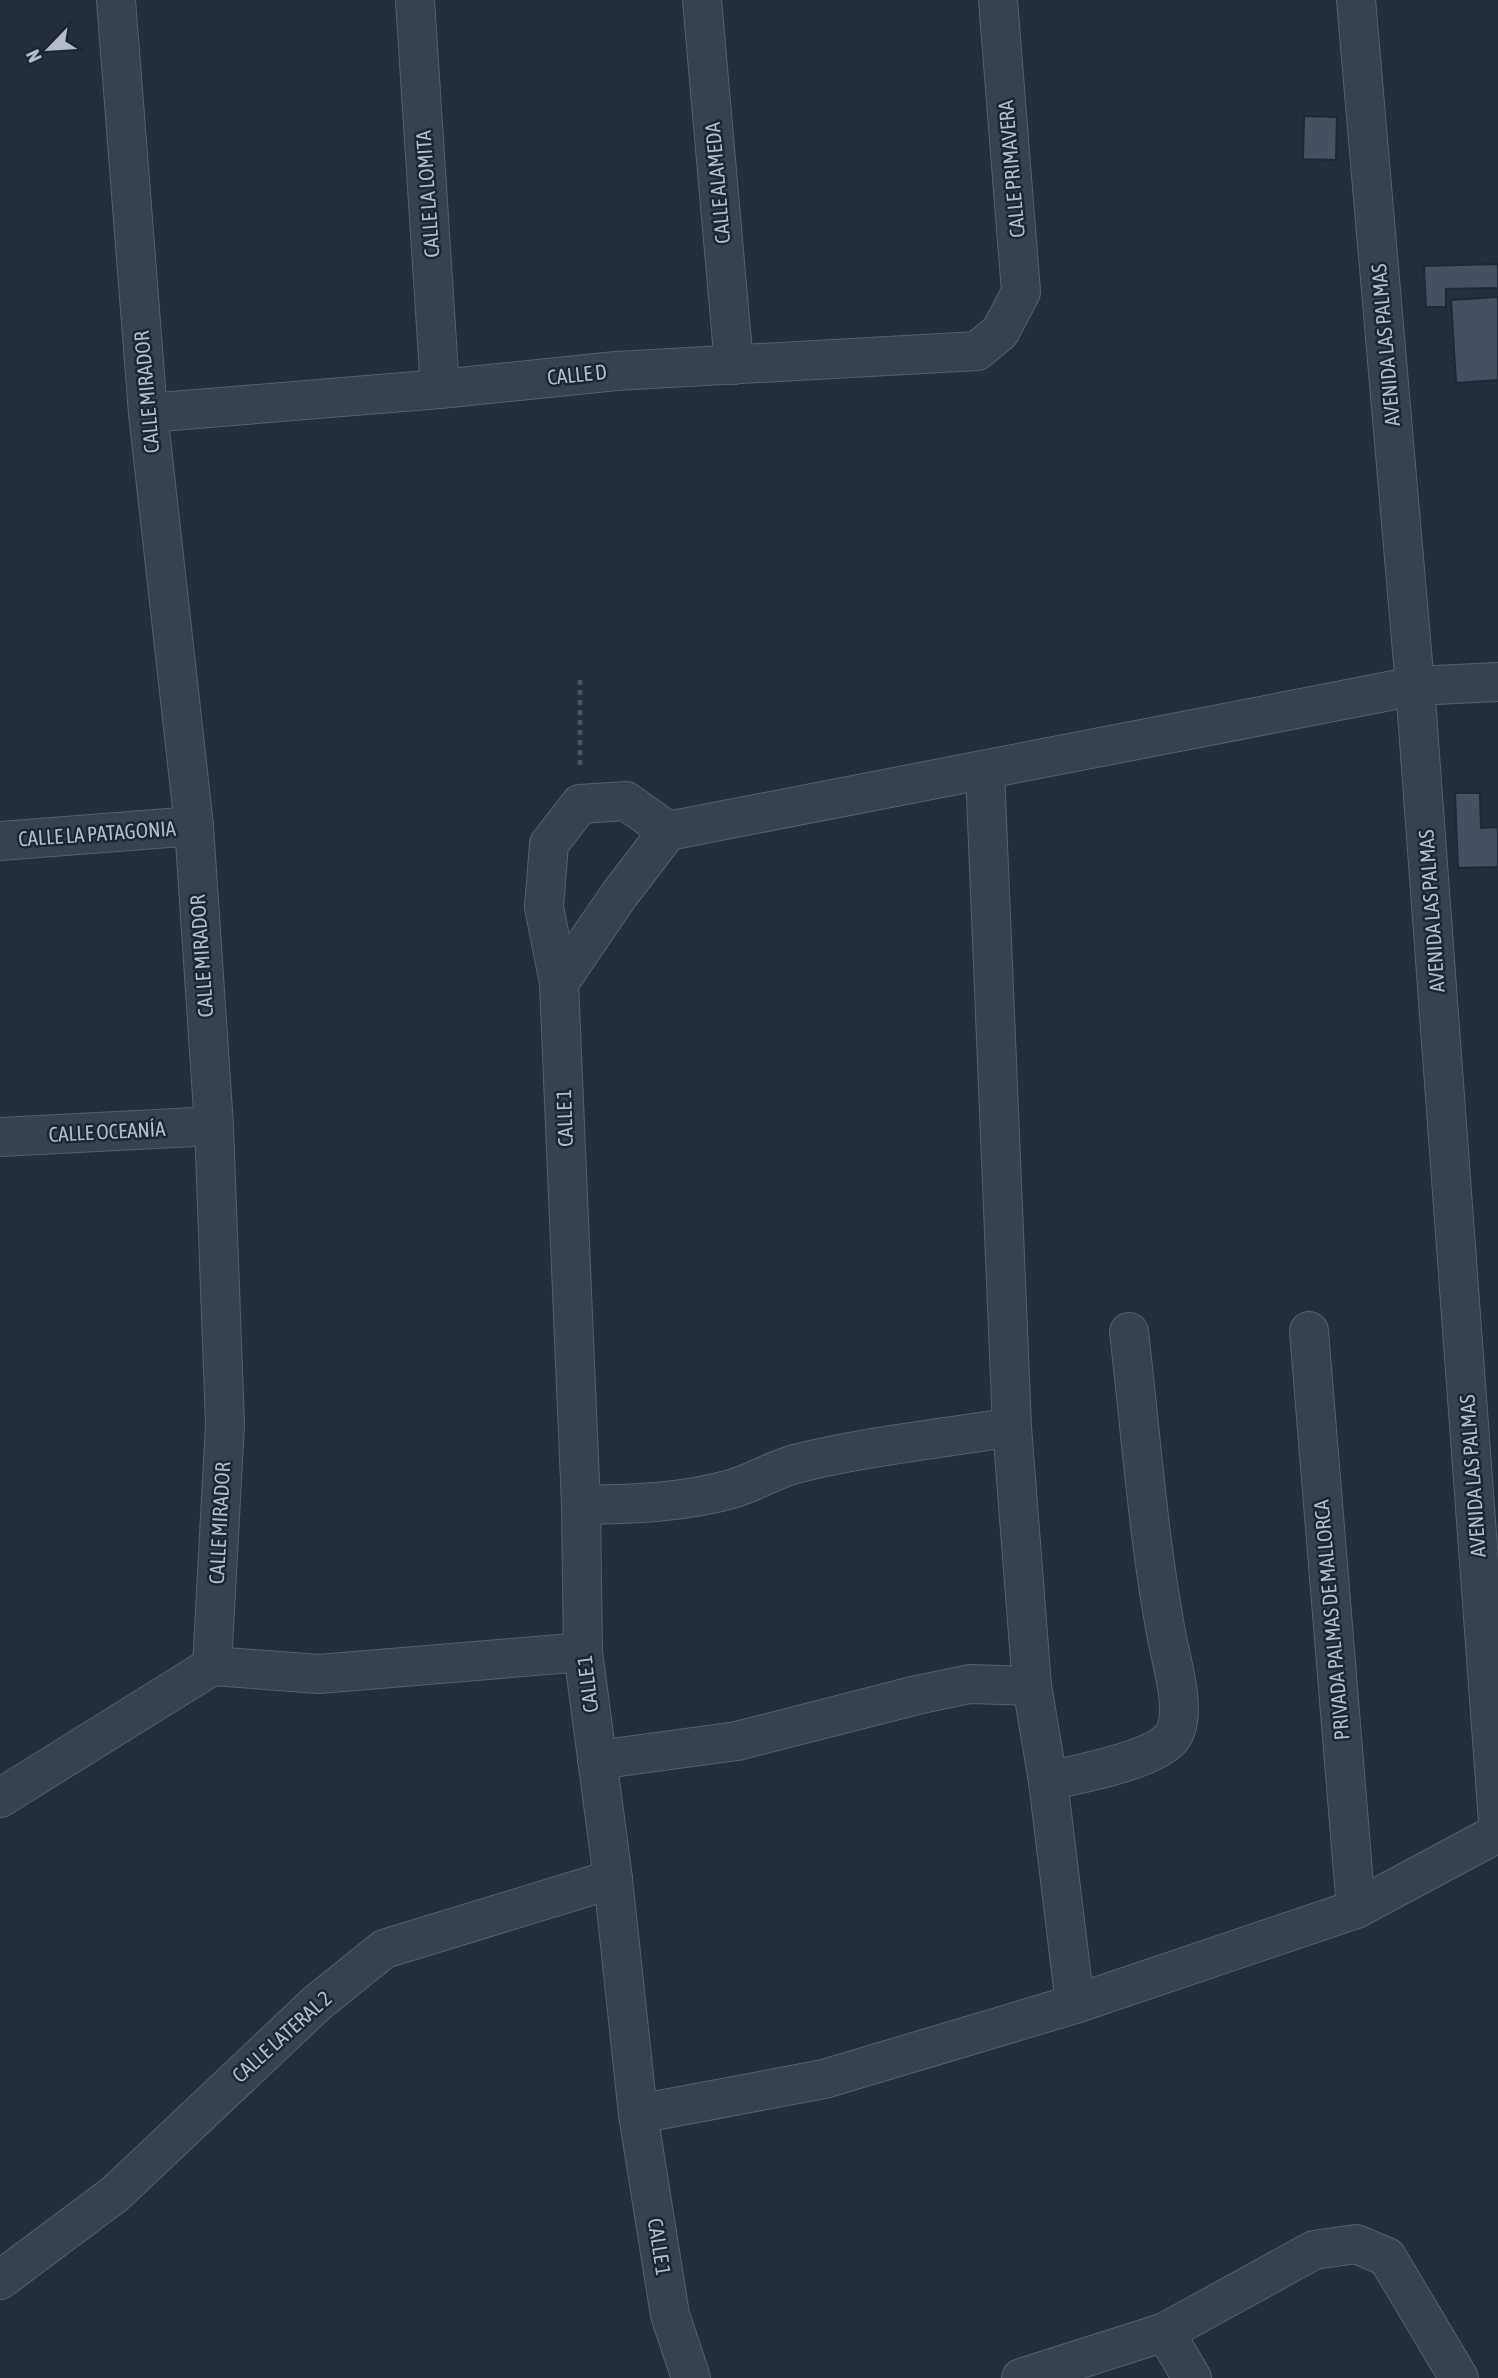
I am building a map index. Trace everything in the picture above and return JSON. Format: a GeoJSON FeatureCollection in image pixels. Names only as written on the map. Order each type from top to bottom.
{"type":"FeatureCollection","features":[{"type":"Feature","properties":{"kind":"street","name":"CALLE MIRADOR"},"geometry":{"type":"LineString","coordinates":[[116,0],[148,413],[194,826],[214,1126],[225,1424],[212,1666]]}},
{"type":"Feature","properties":{"kind":"street","name":"CALLE LA LOMITA"},"geometry":{"type":"LineString","coordinates":[[415,0],[440,389]]}},
{"type":"Feature","properties":{"kind":"street","name":"CALLE ALAMEDA"},"geometry":{"type":"LineString","coordinates":[[702,0],[734,365]]}},
{"type":"Feature","properties":{"kind":"street","name":"CALLE PRIMAVERA"},"geometry":{"type":"LineString","coordinates":[[998,0],[1021,292],[1000,332]]}},
{"type":"Feature","properties":{"kind":"street","name":"AVENIDA LAS PALMAS"},"geometry":{"type":"LineString","coordinates":[[1356,0],[1415,686],[1498,1822]]}},
{"type":"Feature","properties":{"kind":"street","name":"CALLE D"},"geometry":{"type":"LineString","coordinates":[[148,413],[440,389],[616,371],[977,351],[1000,332]]}},
{"type":"Feature","properties":{"kind":"street"},"geometry":{"type":"LineString","coordinates":[[559,982],[619,895],[668,831],[1415,686],[1498,682]]}},
{"type":"Feature","properties":{"kind":"street"},"geometry":{"type":"LineString","coordinates":[[985,771],[1012,1427],[1032,1686],[1048,1781],[1075,2004]]}},
{"type":"Feature","properties":{"kind":"street"},"geometry":{"type":"LineString","coordinates":[[580,804],[626,801],[668,831]]}},
{"type":"Feature","properties":{"kind":"street","name":"CALLE 1"},"geometry":{"type":"LineString","coordinates":[[580,804],[549,844],[544,907],[559,982],[581,1505],[583,1652],[613,1879],[638,2114],[670,2315],[691,2378]]}},
{"type":"Feature","properties":{"kind":"street","name":"CALLE LA PATAGONIA"},"geometry":{"type":"LineString","coordinates":[[0,841],[194,826]]}},
{"type":"Feature","properties":{"kind":"street","name":"CALLE OCEANÍA"},"geometry":{"type":"LineString","coordinates":[[0,1137],[214,1126]]}},
{"type":"Feature","properties":{"kind":"street","name":"PRIVADA PALMAS DE MALLORCA"},"geometry":{"type":"LineString","coordinates":[[1309,1331],[1356,1909]]}},
{"type":"Feature","properties":{"kind":"street"},"geometry":{"type":"LineString","coordinates":[[1048,1781],[1115,1765],[1153,1751],[1172,1736],[1181,1707],[1159,1595],[1129,1332]]}},
{"type":"Feature","properties":{"kind":"street"},"geometry":{"type":"LineString","coordinates":[[581,1505],[641,1504],[689,1499],[737,1487],[792,1465],[848,1452],[1012,1427]]}},
{"type":"Feature","properties":{"kind":"street"},"geometry":{"type":"LineString","coordinates":[[0,1798],[212,1666],[319,1674],[583,1652]]}},
{"type":"Feature","properties":{"kind":"street"},"geometry":{"type":"LineString","coordinates":[[597,1760],[737,1741],[970,1684],[1032,1686]]}},
{"type":"Feature","properties":{"kind":"street"},"geometry":{"type":"LineString","coordinates":[[638,2114],[824,2079],[1075,2004],[1356,1909],[1498,1833]]}},
{"type":"Feature","properties":{"kind":"street","name":"CALLE LATERAL 2"},"geometry":{"type":"LineString","coordinates":[[0,2280],[116,2194],[307,2012],[384,1949],[613,1879]]}},
{"type":"Feature","properties":{"kind":"street"},"geometry":{"type":"LineString","coordinates":[[1021,2378],[1165,2332],[1314,2250],[1356,2244],[1387,2257],[1459,2378]]}},
{"type":"Feature","properties":{"kind":"street"},"geometry":{"type":"LineString","coordinates":[[1165,2332],[1192,2378]]}},
{"type":"Feature","properties":{"kind":"path"},"geometry":{"type":"LineString","coordinates":[[580,675],[580,804]]}},
{"type":"Feature","properties":{"kind":"building"},"geometry":{"type":"Polygon","coordinates":[[[1304,116],[1337,117],[1336,160],[1303,159],[1304,116]]]}},
{"type":"Feature","properties":{"kind":"building"},"geometry":{"type":"Polygon","coordinates":[[[1498,264],[1498,288],[1446,289],[1446,307],[1426,307],[1424,266],[1498,264]]]}},
{"type":"Feature","properties":{"kind":"building"},"geometry":{"type":"Polygon","coordinates":[[[1498,297],[1498,380],[1456,383],[1451,300],[1498,297]]]}},
{"type":"Feature","properties":{"kind":"building"},"geometry":{"type":"Polygon","coordinates":[[[1455,793],[1480,793],[1481,828],[1498,827],[1498,867],[1458,868],[1455,793]]]}}]}
